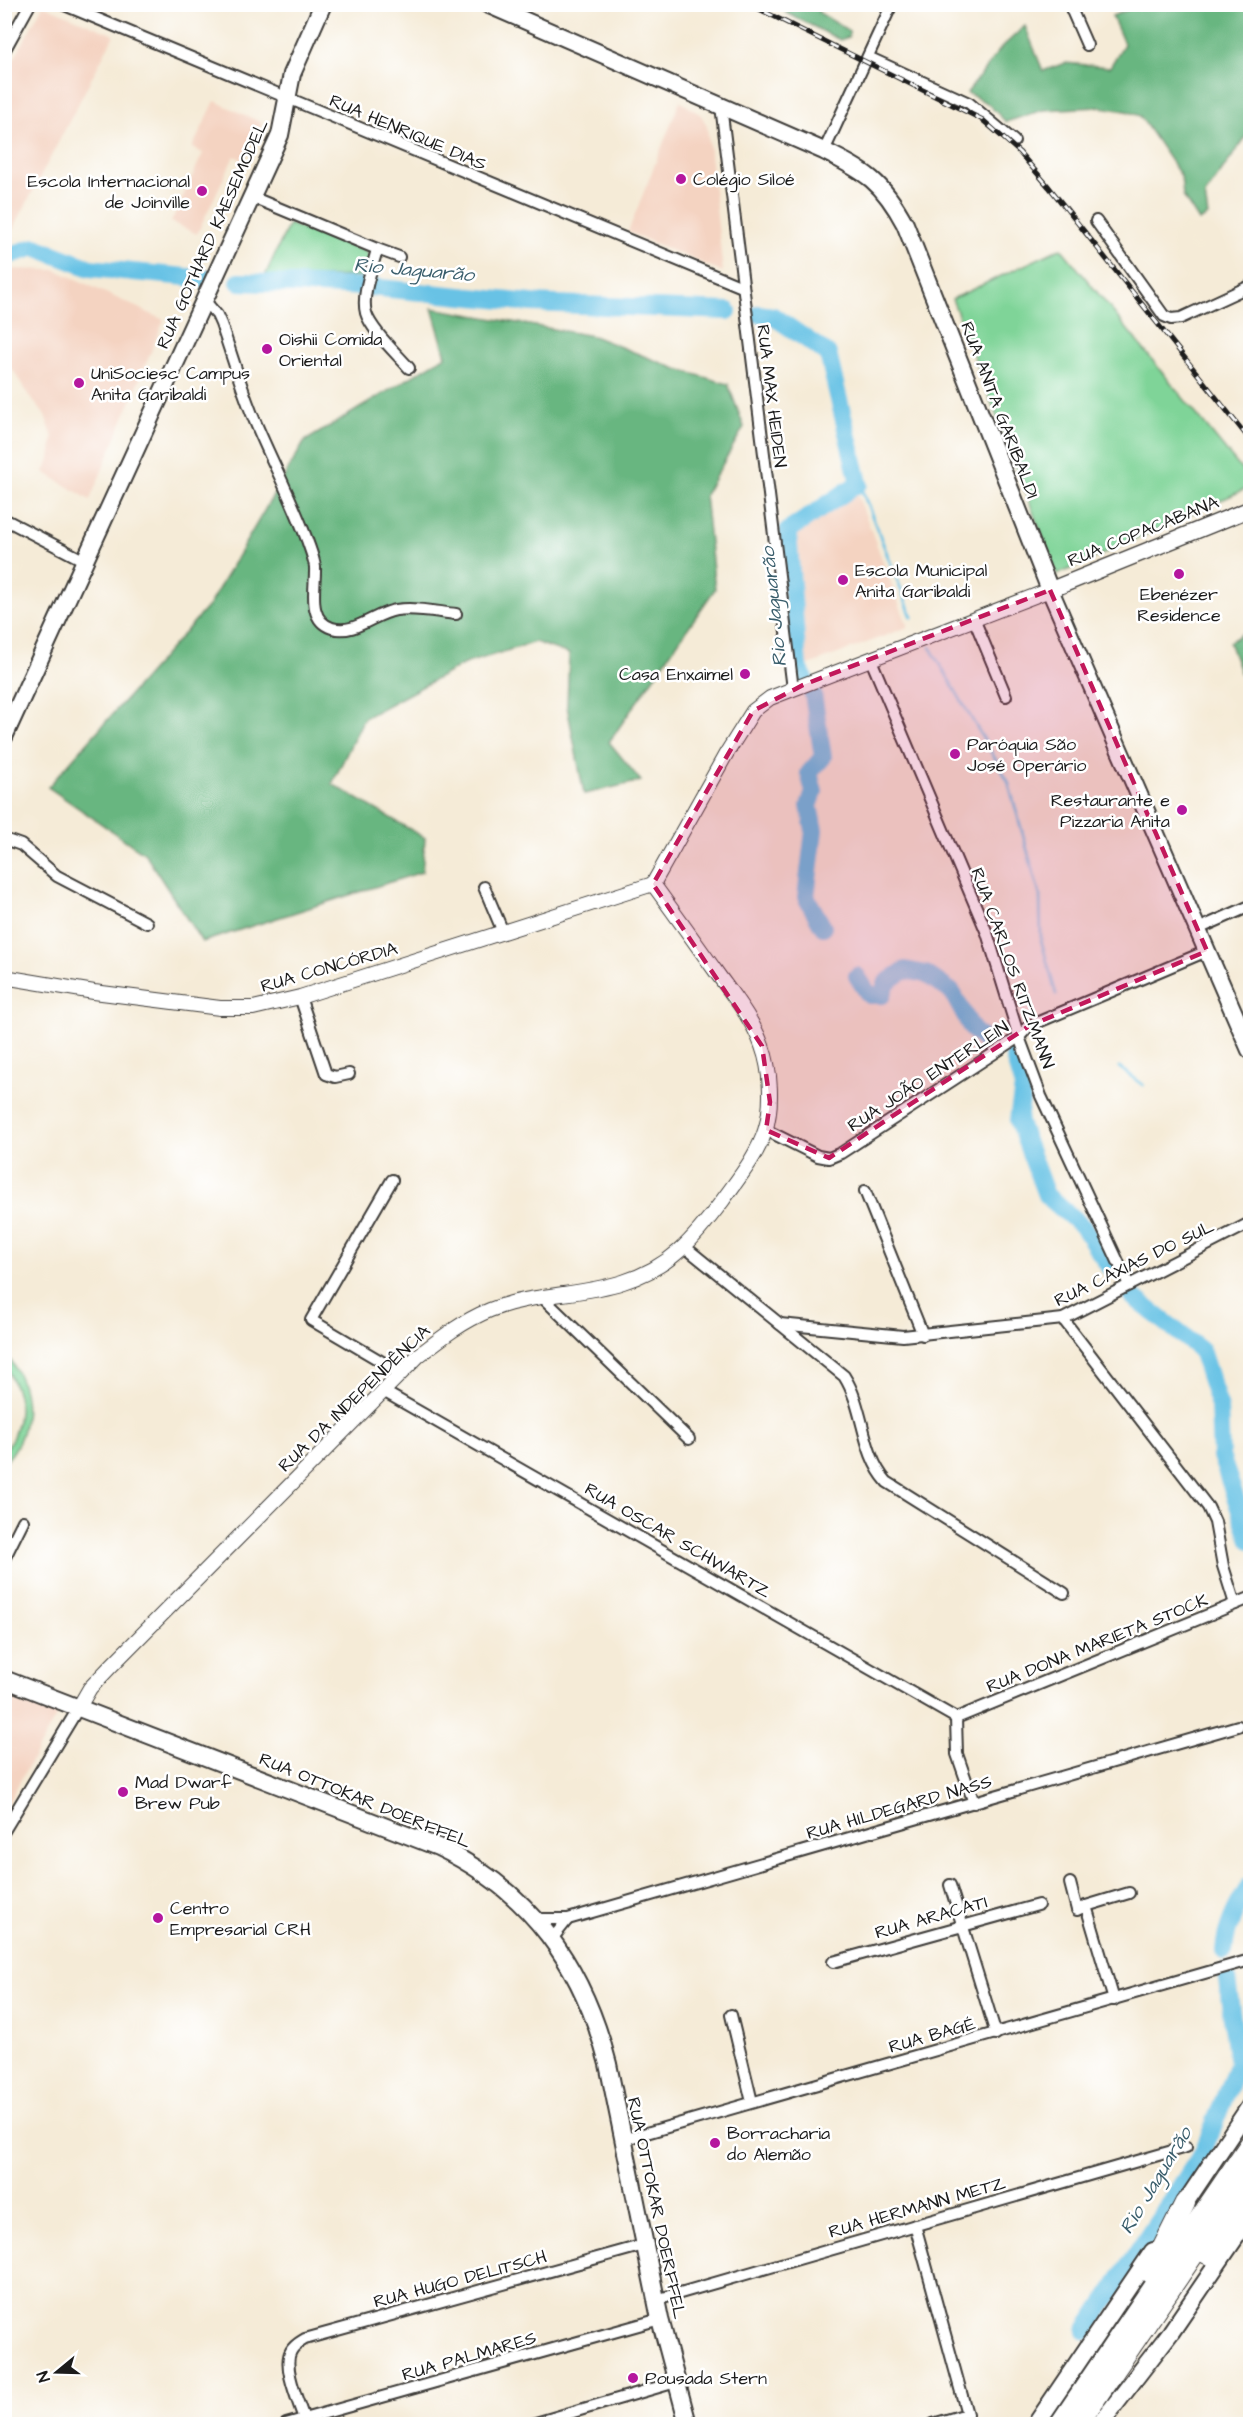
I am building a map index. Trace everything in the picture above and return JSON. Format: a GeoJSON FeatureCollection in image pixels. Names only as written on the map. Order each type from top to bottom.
{"type":"FeatureCollection","features":[{"type":"Feature","properties":{"kind":"highway"},"geometry":{"type":"LineString","coordinates":[[1060,2424],[1251,2144]]}},
{"type":"Feature","properties":{"kind":"highway"},"geometry":{"type":"LineString","coordinates":[[1078,2424],[1251,2172]]}},
{"type":"Feature","properties":{"kind":"highway"},"geometry":{"type":"LineString","coordinates":[[1115,2342],[1185,2203]]}},
{"type":"Feature","properties":{"kind":"highway"},"geometry":{"type":"LineString","coordinates":[[1150,2319],[1251,2205]]}},
{"type":"Feature","properties":{"kind":"main road","name":"RUA GOTHARD KAESEMODEL"},"geometry":{"type":"LineString","coordinates":[[4,737],[280,135],[292,74],[323,4]]}},
{"type":"Feature","properties":{"kind":"main road","name":"RUA ANITA GARIBALDI"},"geometry":{"type":"LineString","coordinates":[[493,6],[824,151],[869,176],[889,196],[905,224],[1050,590],[1251,1050]]}},
{"type":"Feature","properties":{"kind":"main road","name":"RUA COPACABANA"},"geometry":{"type":"LineString","coordinates":[[1050,590],[1251,510]]}},
{"type":"Feature","properties":{"kind":"main road","name":"RUA OTTOKAR DOERFFEL"},"geometry":{"type":"LineString","coordinates":[[4,1679],[438,1847],[484,1873],[511,1894],[536,1919],[552,1939],[579,1982],[597,2026],[608,2064],[660,2319],[688,2424]]}},
{"type":"Feature","properties":{"kind":"main road"},"geometry":{"type":"LineString","coordinates":[[1036,2424],[1251,2106]]}},
{"type":"Feature","properties":{"kind":"main road"},"geometry":{"type":"LineString","coordinates":[[1100,2424],[1171,2332],[1251,2216]]}},
{"type":"Feature","properties":{"kind":"street"},"geometry":{"type":"LineString","coordinates":[[4,51],[30,4]]}},
{"type":"Feature","properties":{"kind":"street","name":"RUA HENRIQUE DIAS"},"geometry":{"type":"LineString","coordinates":[[62,4],[742,287]]}},
{"type":"Feature","properties":{"kind":"street"},"geometry":{"type":"LineString","coordinates":[[824,151],[892,4]]}},
{"type":"Feature","properties":{"kind":"street"},"geometry":{"type":"LineString","coordinates":[[1069,4],[1087,45]]}},
{"type":"Feature","properties":{"kind":"street"},"geometry":{"type":"LineString","coordinates":[[868,57],[969,103],[1014,141]]}},
{"type":"Feature","properties":{"kind":"street","name":"RUA MAX HEIDEN"},"geometry":{"type":"LineString","coordinates":[[721,106],[742,287],[798,687]]}},
{"type":"Feature","properties":{"kind":"street"},"geometry":{"type":"LineString","coordinates":[[252,197],[399,257]]}},
{"type":"Feature","properties":{"kind":"street"},"geometry":{"type":"LineString","coordinates":[[1096,221],[1164,316],[1171,320],[1181,318],[1251,286]]}},
{"type":"Feature","properties":{"kind":"street"},"geometry":{"type":"LineString","coordinates":[[377,249],[365,302],[366,313],[370,322],[409,368]]}},
{"type":"Feature","properties":{"kind":"street"},"geometry":{"type":"LineString","coordinates":[[204,300],[217,315],[221,324],[254,420],[282,477],[303,530],[314,563],[314,596],[319,618],[328,626],[339,629],[360,625],[395,610],[414,609],[456,614]]}},
{"type":"Feature","properties":{"kind":"street"},"geometry":{"type":"LineString","coordinates":[[4,519],[85,561]]}},
{"type":"Feature","properties":{"kind":"street"},"geometry":{"type":"LineString","coordinates":[[653,884],[726,754],[753,711],[770,698],[1050,590]]}},
{"type":"Feature","properties":{"kind":"street"},"geometry":{"type":"LineString","coordinates":[[974,619],[1006,696]]}},
{"type":"Feature","properties":{"kind":"street","name":"RUA CARLOS RITZMANN"},"geometry":{"type":"LineString","coordinates":[[871,660],[983,924],[1019,1037],[1049,1113],[1129,1285]]}},
{"type":"Feature","properties":{"kind":"street"},"geometry":{"type":"LineString","coordinates":[[4,838],[21,845],[57,876],[147,922]]}},
{"type":"Feature","properties":{"kind":"street","name":"RUA CONCÓRDIA"},"geometry":{"type":"LineString","coordinates":[[4,977],[94,992],[220,1008],[253,1008],[300,997],[653,884]]}},
{"type":"Feature","properties":{"kind":"street","name":"RUA DA INDEPENDÊNCIA"},"geometry":{"type":"LineString","coordinates":[[79,1707],[90,1688],[111,1665],[401,1373],[447,1332],[492,1309],[629,1280],[663,1265],[686,1247],[740,1177],[766,1130],[770,1102],[768,1073],[762,1046],[752,1023],[653,884]]}},
{"type":"Feature","properties":{"kind":"street"},"geometry":{"type":"LineString","coordinates":[[484,886],[503,932]]}},
{"type":"Feature","properties":{"kind":"street"},"geometry":{"type":"LineString","coordinates":[[1198,929],[1251,906]]}},
{"type":"Feature","properties":{"kind":"street","name":"RUA JOÃO ENTERLEIN"},"geometry":{"type":"LineString","coordinates":[[766,1130],[818,1156],[829,1158],[841,1153],[1019,1037],[1029,1026],[1207,951]]}},
{"type":"Feature","properties":{"kind":"street"},"geometry":{"type":"LineString","coordinates":[[300,997],[326,1074],[335,1077],[349,1074]]}},
{"type":"Feature","properties":{"kind":"street"},"geometry":{"type":"LineString","coordinates":[[392,1180],[311,1320],[401,1373]]}},
{"type":"Feature","properties":{"kind":"street"},"geometry":{"type":"LineString","coordinates":[[865,1191],[923,1335]]}},
{"type":"Feature","properties":{"kind":"street","name":"RUA CAXIAS DO SUL"},"geometry":{"type":"LineString","coordinates":[[780,1324],[885,1335],[923,1335],[1063,1319],[1251,1223]]}},
{"type":"Feature","properties":{"kind":"street"},"geometry":{"type":"LineString","coordinates":[[686,1247],[844,1376],[856,1399],[877,1471],[887,1482],[1064,1593]]}},
{"type":"Feature","properties":{"kind":"street"},"geometry":{"type":"LineString","coordinates":[[543,1298],[689,1439]]}},
{"type":"Feature","properties":{"kind":"street"},"geometry":{"type":"LineString","coordinates":[[1063,1319],[1208,1507],[1215,1522],[1223,1566],[1235,1604]]}},
{"type":"Feature","properties":{"kind":"street","name":"RUA OSCAR SCHWARTZ"},"geometry":{"type":"LineString","coordinates":[[383,1391],[956,1718]]}},
{"type":"Feature","properties":{"kind":"street"},"geometry":{"type":"LineString","coordinates":[[4,1559],[23,1521]]}},
{"type":"Feature","properties":{"kind":"street","name":"RUA DONA MARIETA STOCK"},"geometry":{"type":"LineString","coordinates":[[956,1718],[1251,1598]]}},
{"type":"Feature","properties":{"kind":"street"},"geometry":{"type":"LineString","coordinates":[[4,1832],[79,1707]]}},
{"type":"Feature","properties":{"kind":"street"},"geometry":{"type":"LineString","coordinates":[[956,1718],[957,1754],[974,1803]]}},
{"type":"Feature","properties":{"kind":"street","name":"RUA HILDEGARD NASS"},"geometry":{"type":"LineString","coordinates":[[536,1919],[568,1918],[1238,1726]]}},
{"type":"Feature","properties":{"kind":"street"},"geometry":{"type":"LineString","coordinates":[[1070,1883],[1077,1910],[1129,1893]]}},
{"type":"Feature","properties":{"kind":"street"},"geometry":{"type":"LineString","coordinates":[[950,1885],[996,2034]]}},
{"type":"Feature","properties":{"kind":"street","name":"RUA ARACATI"},"geometry":{"type":"LineString","coordinates":[[833,1962],[1038,1905]]}},
{"type":"Feature","properties":{"kind":"street"},"geometry":{"type":"LineString","coordinates":[[1086,1906],[1114,2000]]}},
{"type":"Feature","properties":{"kind":"street"},"geometry":{"type":"LineString","coordinates":[[552,1939],[568,1918]]}},
{"type":"Feature","properties":{"kind":"street","name":"RUA BAGÉ"},"geometry":{"type":"LineString","coordinates":[[622,2140],[1251,1960]]}},
{"type":"Feature","properties":{"kind":"street"},"geometry":{"type":"LineString","coordinates":[[732,2015],[752,2102]]}},
{"type":"Feature","properties":{"kind":"street","name":"RUA HERMANN METZ"},"geometry":{"type":"LineString","coordinates":[[656,2300],[1186,2147]]}},
{"type":"Feature","properties":{"kind":"street"},"geometry":{"type":"LineString","coordinates":[[915,2225],[967,2414],[933,2424]]}},
{"type":"Feature","properties":{"kind":"street","name":"RUA HUGO DELITSCH"},"geometry":{"type":"LineString","coordinates":[[304,2419],[288,2362],[290,2352],[296,2344],[305,2339],[644,2245]]}},
{"type":"Feature","properties":{"kind":"street","name":"RUA PALMARES"},"geometry":{"type":"LineString","coordinates":[[286,2424],[660,2319]]}},
{"type":"Feature","properties":{"kind":"street"},"geometry":{"type":"LineString","coordinates":[[532,2424],[676,2382]]}},
{"type":"Feature","properties":{"kind":"highlighted area"},"geometry":{"type":"Polygon","coordinates":[[[1050,590],[1207,951],[1029,1026],[829,1158],[766,1130],[770,1102],[762,1046],[653,884],[753,711],[803,685],[1050,590]]]}},
{"type":"Feature","properties":{"kind":"shaded area"},"geometry":{"type":"Polygon","coordinates":[[[43,5],[114,35],[5,245],[5,76],[43,5]]]}},
{"type":"Feature","properties":{"kind":"shaded area","name":"Escola Internacional de Joinville"},"geometry":{"type":"Polygon","coordinates":[[[215,101],[262,123],[244,160],[234,156],[197,234],[171,222],[203,153],[192,148],[215,101]]]}},
{"type":"Feature","properties":{"kind":"shaded area","name":"Colégio Siloé"},"geometry":{"type":"Polygon","coordinates":[[[680,101],[701,115],[707,126],[723,272],[628,232],[680,101]]]}},
{"type":"Feature","properties":{"kind":"shaded area","name":"UniSociesc Campus Anita Garibaldi"},"geometry":{"type":"Polygon","coordinates":[[[5,269],[56,270],[164,320],[90,500],[44,472],[50,459],[53,438],[45,415],[29,396],[13,370],[5,365],[5,269]]]}},
{"type":"Feature","properties":{"kind":"shaded area","name":"Escola Municipal Anita Garibaldi"},"geometry":{"type":"Polygon","coordinates":[[[856,491],[908,627],[801,668],[792,534],[856,491]]]}},
{"type":"Feature","properties":{"kind":"shaded area"},"geometry":{"type":"Polygon","coordinates":[[[5,1690],[59,1711],[5,1808],[5,1690]]]}},
{"type":"Feature","properties":{"kind":"green space"},"geometry":{"type":"Polygon","coordinates":[[[787,5],[820,5],[818,12],[849,31],[849,37],[840,40],[785,12],[787,5]]]}},
{"type":"Feature","properties":{"kind":"green space"},"geometry":{"type":"Polygon","coordinates":[[[1140,5],[1250,5],[1250,131],[1205,195],[1208,216],[1199,221],[1183,196],[1181,176],[1140,116],[1126,111],[1099,107],[1043,110],[1006,122],[987,103],[967,93],[1001,48],[1025,26],[1043,71],[1065,63],[1110,67],[1124,44],[1112,16],[1140,5]]]}},
{"type":"Feature","properties":{"kind":"green space"},"geometry":{"type":"Polygon","coordinates":[[[289,224],[366,251],[369,257],[363,276],[264,278],[289,224]]]}},
{"type":"Feature","properties":{"kind":"green space"},"geometry":{"type":"Polygon","coordinates":[[[1061,248],[1250,480],[1250,487],[1057,575],[952,299],[1061,248]]]}},
{"type":"Feature","properties":{"kind":"green space"},"geometry":{"type":"Polygon","coordinates":[[[432,308],[593,336],[677,369],[728,384],[744,427],[705,495],[715,589],[609,742],[641,781],[584,794],[567,706],[569,654],[535,642],[464,664],[364,718],[332,784],[425,838],[422,872],[202,942],[145,854],[48,787],[209,605],[305,441],[446,356],[432,308]]]}},
{"type":"Feature","properties":{"kind":"green space"},"geometry":{"type":"Polygon","coordinates":[[[1250,629],[1250,688],[1247,690],[1229,642],[1250,629]]]}},
{"type":"Feature","properties":{"kind":"green space"},"geometry":{"type":"Polygon","coordinates":[[[5,1356],[12,1362],[21,1381],[26,1406],[19,1442],[5,1462],[6,1450],[17,1426],[19,1407],[18,1396],[5,1362],[5,1356]]]}},
{"type":"Feature","properties":{"kind":"waterway","name":"Rio Jaguarão"},"geometry":{"type":"LineString","coordinates":[[4,257],[35,247],[90,268],[208,279]]}},
{"type":"Feature","properties":{"kind":"waterway","name":"Rio Jaguarão"},"geometry":{"type":"LineString","coordinates":[[239,282],[370,287],[532,303],[728,311]]}},
{"type":"Feature","properties":{"kind":"waterway","name":"Rio Jaguarão"},"geometry":{"type":"LineString","coordinates":[[758,314],[773,316],[828,354],[859,483],[788,531],[798,666],[813,694],[823,757],[809,773],[814,792],[809,806],[814,830],[806,897],[823,927]]}},
{"type":"Feature","properties":{"kind":"waterway"},"geometry":{"type":"LineString","coordinates":[[859,483],[912,617]]}},
{"type":"Feature","properties":{"kind":"waterway"},"geometry":{"type":"LineString","coordinates":[[930,647],[1008,781],[1040,896],[1041,940],[1056,994]]}},
{"type":"Feature","properties":{"kind":"waterway","name":"Rio Jaguarão"},"geometry":{"type":"LineString","coordinates":[[857,976],[869,995],[882,995],[887,982],[905,970],[926,974],[952,992],[972,1029],[987,1043]]}},
{"type":"Feature","properties":{"kind":"waterway","name":"Rio Jaguarão"},"geometry":{"type":"LineString","coordinates":[[1014,1057],[1023,1087],[1018,1120],[1046,1195],[1084,1228],[1109,1267]]}},
{"type":"Feature","properties":{"kind":"waterway"},"geometry":{"type":"LineString","coordinates":[[1119,1067],[1143,1085]]}},
{"type":"Feature","properties":{"kind":"waterway","name":"Rio Jaguarão"},"geometry":{"type":"LineString","coordinates":[[1132,1296],[1201,1350],[1219,1406],[1221,1456],[1250,1540]]}},
{"type":"Feature","properties":{"kind":"waterway","name":"Rio Jaguarão"},"geometry":{"type":"LineString","coordinates":[[1224,1951],[1233,1916],[1250,1885]]}},
{"type":"Feature","properties":{"kind":"waterway","name":"Rio Jaguarão"},"geometry":{"type":"LineString","coordinates":[[1086,2331],[1203,2152],[1238,2063],[1226,1972]]}},
{"type":"Feature","properties":{"kind":"railway"},"geometry":{"type":"LineString","coordinates":[[749,4],[983,120],[1019,152],[1049,187],[1250,440]]}},
{"type":"Feature","properties":{"kind":"place","name":"Colégio Siloé"},"geometry":{"type":"Point","coordinates":[681,179]}},
{"type":"Feature","properties":{"kind":"place","name":"Escola Internacional de Joinville"},"geometry":{"type":"Point","coordinates":[202,191]}},
{"type":"Feature","properties":{"kind":"place","name":"Oishii Comida Oriental"},"geometry":{"type":"Point","coordinates":[267,349]}},
{"type":"Feature","properties":{"kind":"place","name":"UniSociesc Campus Anita Garibaldi"},"geometry":{"type":"Point","coordinates":[79,383]}},
{"type":"Feature","properties":{"kind":"place","name":"Ebenézer Residence"},"geometry":{"type":"Point","coordinates":[1179,574]}},
{"type":"Feature","properties":{"kind":"place","name":"Escola Municipal Anita Garibaldi"},"geometry":{"type":"Point","coordinates":[843,580]}},
{"type":"Feature","properties":{"kind":"place","name":"Casa Enxaimel"},"geometry":{"type":"Point","coordinates":[745,674]}},
{"type":"Feature","properties":{"kind":"place","name":"Paróquia São José Operário"},"geometry":{"type":"Point","coordinates":[955,754]}},
{"type":"Feature","properties":{"kind":"place","name":"Restaurante e Pizzaria Anita"},"geometry":{"type":"Point","coordinates":[1182,810]}},
{"type":"Feature","properties":{"kind":"place","name":"Mad Dwarf Brew Pub"},"geometry":{"type":"Point","coordinates":[123,1792]}},
{"type":"Feature","properties":{"kind":"place","name":"Centro Empresarial CRH"},"geometry":{"type":"Point","coordinates":[158,1918]}},
{"type":"Feature","properties":{"kind":"place","name":"Borracharia do Alemão"},"geometry":{"type":"Point","coordinates":[715,2143]}},
{"type":"Feature","properties":{"kind":"place","name":"Pousada Stern"},"geometry":{"type":"Point","coordinates":[633,2378]}}]}
